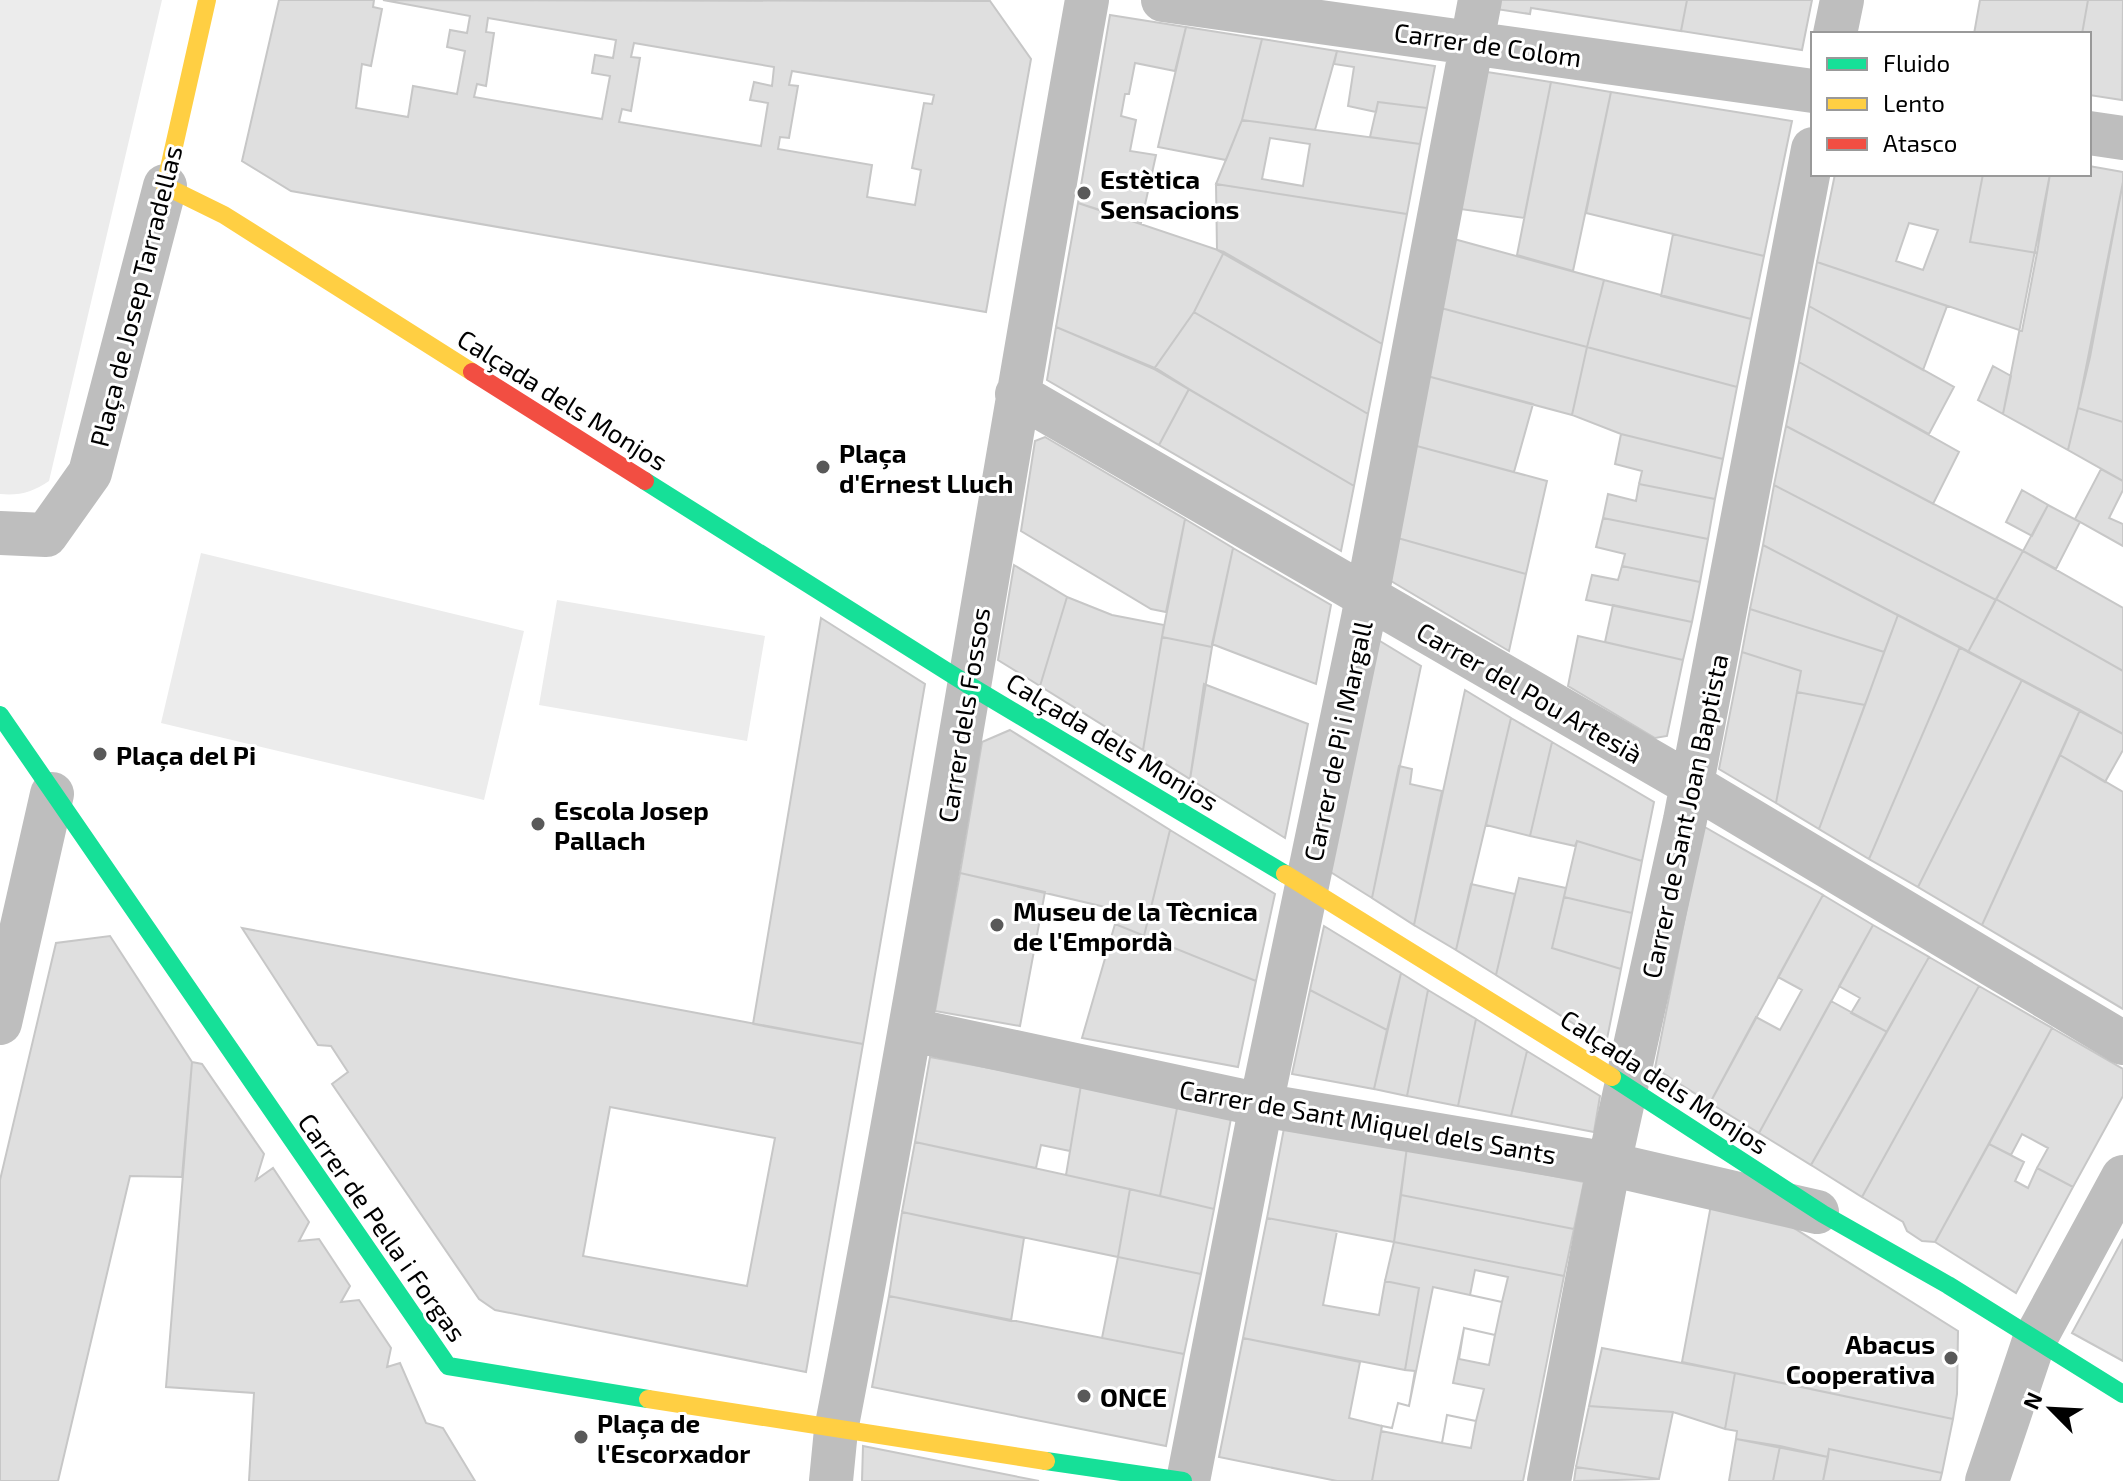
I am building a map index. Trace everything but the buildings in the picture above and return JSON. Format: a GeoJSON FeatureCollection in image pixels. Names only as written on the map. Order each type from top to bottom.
{"type":"FeatureCollection","features":[{"type":"Feature","properties":{"kind":"street","name":"Plaça de Josep Tarradellas"},"geometry":{"type":"LineString","coordinates":[[0,533],[46,535],[90,473],[165,186],[207,0]]}},
{"type":"Feature","properties":{"kind":"street","name":"Carrer dels Fossos"},"geometry":{"type":"LineString","coordinates":[[836,1430],[912,1030],[967,684],[1087,0]]}},
{"type":"Feature","properties":{"kind":"street","name":"Carrer de Colom"},"geometry":{"type":"LineString","coordinates":[[1163,0],[1476,20],[1811,91]]}},
{"type":"Feature","properties":{"kind":"street"},"geometry":{"type":"LineString","coordinates":[[1835,32],[1842,0]]}},
{"type":"Feature","properties":{"kind":"street","name":"Carrer de Pi i Margall"},"geometry":{"type":"LineString","coordinates":[[1185,1481],[1367,598],[1476,20]]}},
{"type":"Feature","properties":{"kind":"street"},"geometry":{"type":"LineString","coordinates":[[2091,133],[2123,138]]}},
{"type":"Feature","properties":{"kind":"street","name":"Carrer de Sant Joan Baptista"},"geometry":{"type":"LineString","coordinates":[[1549,1481],[1609,1164],[1692,785],[1811,160]]}},
{"type":"Feature","properties":{"kind":"street","name":"Calçada dels Monjos"},"geometry":{"type":"LineString","coordinates":[[165,186],[224,215],[967,684],[1307,887],[1627,1086],[1823,1214],[1948,1285],[2123,1394]]}},
{"type":"Feature","properties":{"kind":"street","name":"Carrer del Pou Artesià"},"geometry":{"type":"LineString","coordinates":[[1017,394],[1692,785],[2123,1043]]}},
{"type":"Feature","properties":{"kind":"street"},"geometry":{"type":"LineString","coordinates":[[0,715],[52,794],[0,1023]]}},
{"type":"Feature","properties":{"kind":"street","name":"Carrer de Pella i Forgas"},"geometry":{"type":"LineString","coordinates":[[52,794],[448,1366],[836,1430],[1185,1481]]}},
{"type":"Feature","properties":{"kind":"street","name":"Carrer de Sant Miquel dels Sants"},"geometry":{"type":"LineString","coordinates":[[912,1030],[1261,1105],[1609,1164],[1823,1214]]}},
{"type":"Feature","properties":{"kind":"street"},"geometry":{"type":"LineString","coordinates":[[1987,1481],[2034,1341],[2123,1177]]}},
{"type":"Feature","properties":{"kind":"street"},"geometry":{"type":"LineString","coordinates":[[831,1481],[836,1430]]}},
{"type":"Feature","properties":{"kind":"shaded area"},"geometry":{"type":"Polygon","coordinates":[[[0,0],[162,0],[49,481],[20,494],[0,494],[0,0]]]}},
{"type":"Feature","properties":{"kind":"shaded area"},"geometry":{"type":"Polygon","coordinates":[[[201,553],[524,631],[484,800],[161,723],[201,553]]]}},
{"type":"Feature","properties":{"kind":"shaded area"},"geometry":{"type":"Polygon","coordinates":[[[557,600],[765,636],[747,741],[539,705],[557,600]]]}},
{"type":"Feature","properties":{"kind":"traffic: fast"},"geometry":{"type":"LineString","coordinates":[[645,481],[967,684],[1285,874]]}},
{"type":"Feature","properties":{"kind":"traffic: fast"},"geometry":{"type":"LineString","coordinates":[[0,715],[448,1366],[648,1399]]}},
{"type":"Feature","properties":{"kind":"traffic: fast"},"geometry":{"type":"LineString","coordinates":[[1612,1077],[1823,1214],[1948,1285],[2123,1394]]}},
{"type":"Feature","properties":{"kind":"traffic: fast"},"geometry":{"type":"LineString","coordinates":[[1046,1461],[1183,1481]]}},
{"type":"Feature","properties":{"kind":"traffic: slow"},"geometry":{"type":"LineString","coordinates":[[207,0],[165,186],[224,215],[472,372]]}},
{"type":"Feature","properties":{"kind":"traffic: slow"},"geometry":{"type":"LineString","coordinates":[[1285,874],[1612,1077]]}},
{"type":"Feature","properties":{"kind":"traffic: slow"},"geometry":{"type":"LineString","coordinates":[[648,1399],[1046,1461]]}},
{"type":"Feature","properties":{"kind":"traffic: jam"},"geometry":{"type":"LineString","coordinates":[[472,372],[645,481]]}},
{"type":"Feature","properties":{"kind":"place","name":"Estètica Sensacions"},"geometry":{"type":"Point","coordinates":[1084,193]}},
{"type":"Feature","properties":{"kind":"place","name":"Plaça d'Ernest Lluch"},"geometry":{"type":"Point","coordinates":[823,467]}},
{"type":"Feature","properties":{"kind":"place","name":"Plaça del Pi"},"geometry":{"type":"Point","coordinates":[100,754]}},
{"type":"Feature","properties":{"kind":"place","name":"Escola Josep Pallach"},"geometry":{"type":"Point","coordinates":[538,824]}},
{"type":"Feature","properties":{"kind":"place","name":"Museu de la Tècnica de l'Empordà"},"geometry":{"type":"Point","coordinates":[997,925]}},
{"type":"Feature","properties":{"kind":"place","name":"Abacus Cooperativa"},"geometry":{"type":"Point","coordinates":[1951,1358]}},
{"type":"Feature","properties":{"kind":"place","name":"ONCE"},"geometry":{"type":"Point","coordinates":[1084,1396]}},
{"type":"Feature","properties":{"kind":"place","name":"Plaça de l'Escorxador"},"geometry":{"type":"Point","coordinates":[581,1437]}}]}
